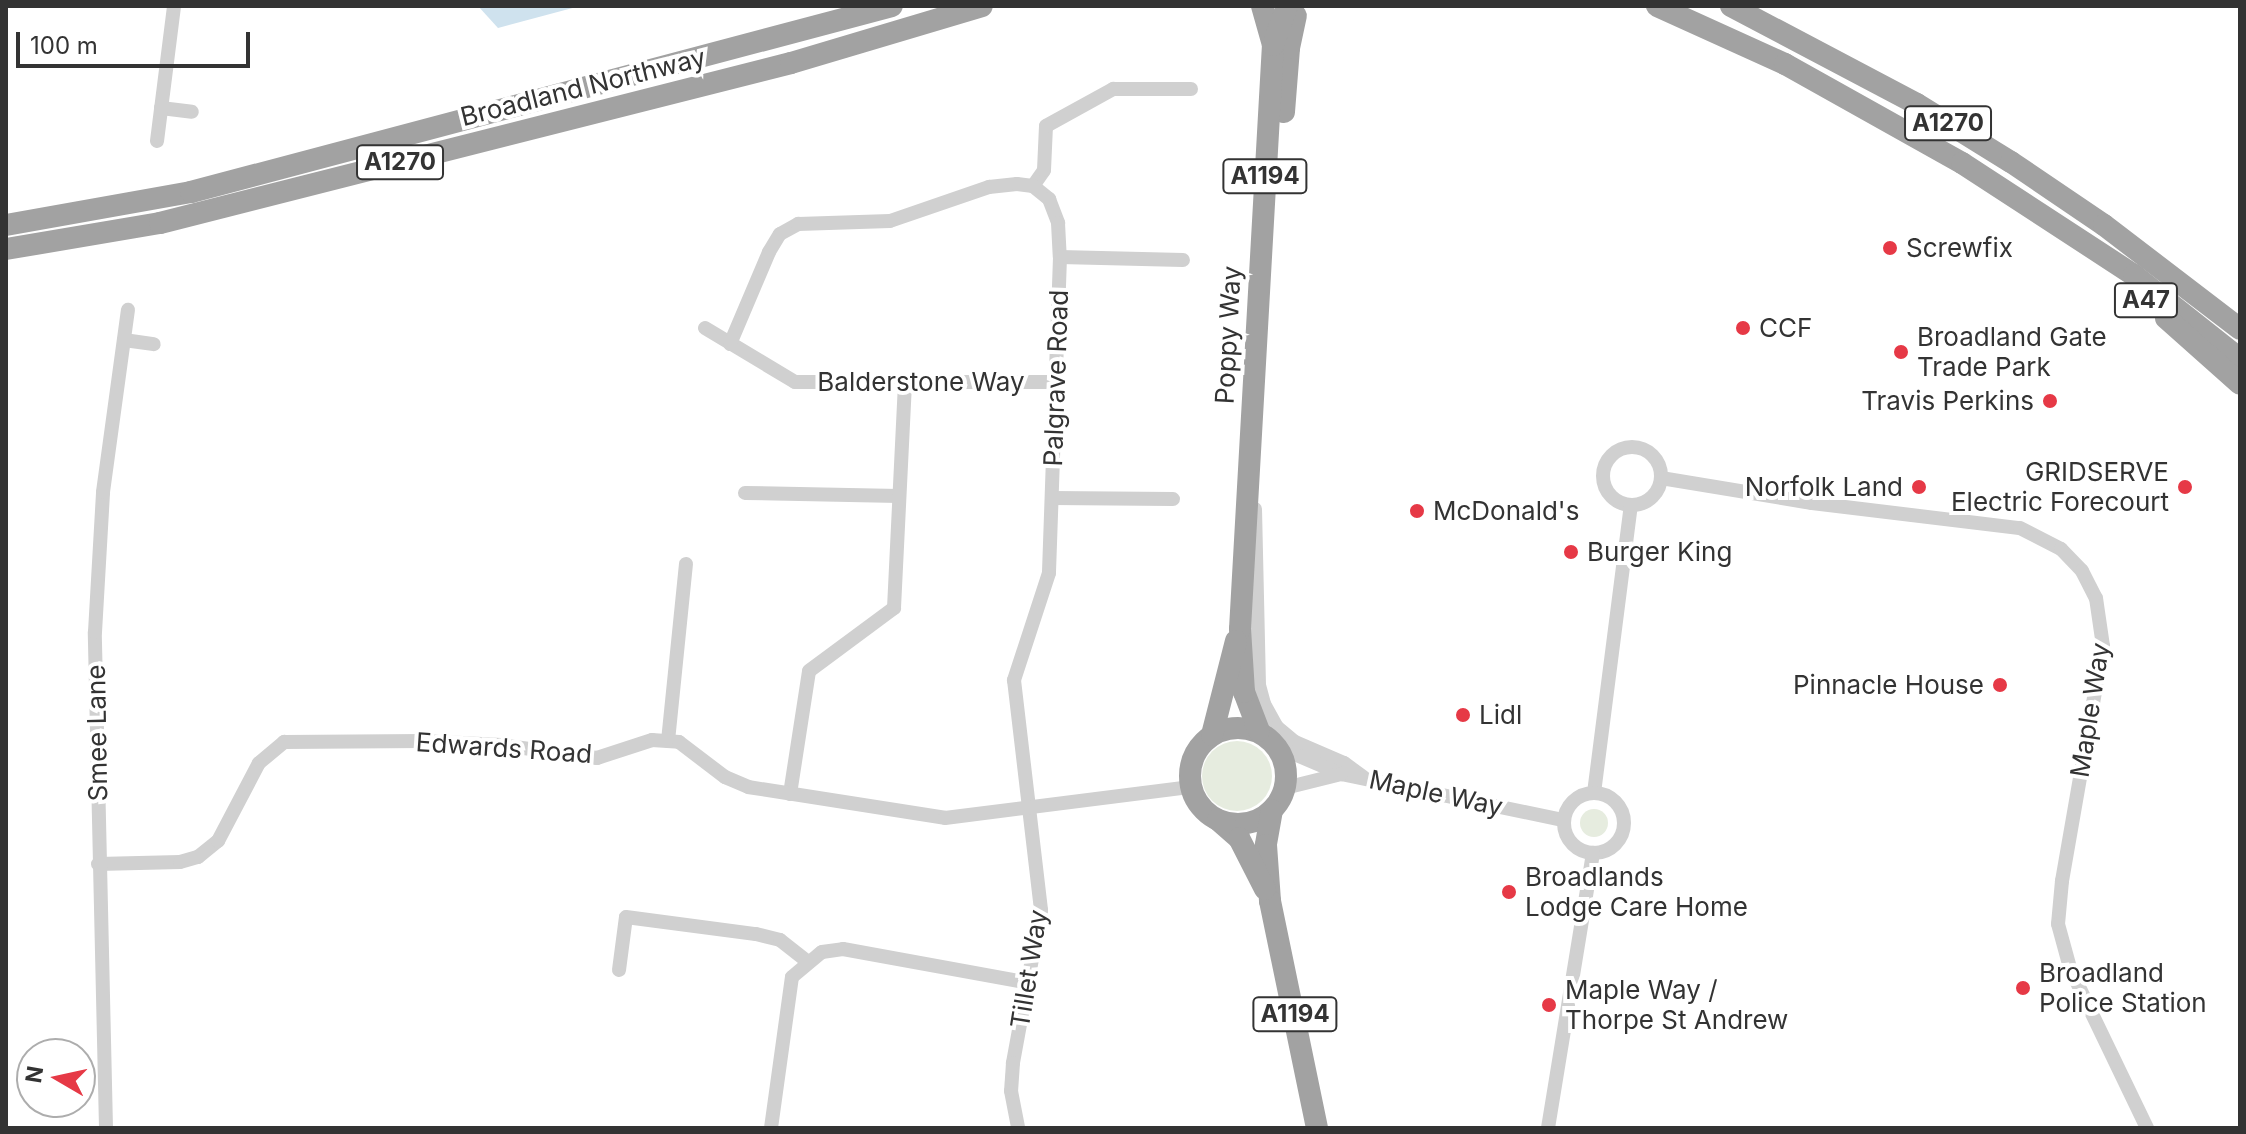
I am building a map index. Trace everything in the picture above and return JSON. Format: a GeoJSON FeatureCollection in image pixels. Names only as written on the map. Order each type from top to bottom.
{"type":"FeatureCollection","features":[{"type":"Feature","properties":{"kind":"highway"},"geometry":{"type":"LineString","coordinates":[[809,30],[869,6]]}},
{"type":"Feature","properties":{"kind":"highway","name":"Broadland Northway"},"geometry":{"type":"LineString","coordinates":[[6,225],[191,192],[892,6]]}},
{"type":"Feature","properties":{"kind":"highway","name":"Broadland Northway"},"geometry":{"type":"LineString","coordinates":[[6,249],[160,223],[791,63],[982,6]]}},
{"type":"Feature","properties":{"kind":"highway","name":"Poppy Way"},"geometry":{"type":"LineString","coordinates":[[1262,6],[1273,45]]}},
{"type":"Feature","properties":{"kind":"highway","name":"Poppy Way"},"geometry":{"type":"LineString","coordinates":[[1259,731],[1244,692],[1240,629],[1273,45],[1287,6]]}},
{"type":"Feature","properties":{"kind":"highway"},"geometry":{"type":"LineString","coordinates":[[1258,307],[1275,229],[1291,35],[1301,6]]}},
{"type":"Feature","properties":{"kind":"highway","name":"A1270"},"geometry":{"type":"LineString","coordinates":[[1657,6],[1785,64],[1877,113],[2134,275],[2240,359]]}},
{"type":"Feature","properties":{"kind":"highway","name":"A1270"},"geometry":{"type":"LineString","coordinates":[[1731,6],[1917,104],[2011,162],[2104,225],[2240,329]]}},
{"type":"Feature","properties":{"kind":"highway","name":"A47"},"geometry":{"type":"LineString","coordinates":[[2048,220],[2240,384]]}},
{"type":"Feature","properties":{"kind":"highway","name":"Poppy Way"},"geometry":{"type":"LineString","coordinates":[[1212,735],[1240,629]]}},
{"type":"Feature","properties":{"kind":"highway"},"geometry":{"type":"LineString","coordinates":[[1243,727],[1259,731],[1278,747],[1287,774],[1285,788],[1272,810],[1246,823],[1218,820],[1205,812],[1191,787],[1193,757],[1212,735],[1243,727]]}},
{"type":"Feature","properties":{"kind":"highway","name":"A1194"},"geometry":{"type":"LineString","coordinates":[[1272,810],[1266,845],[1270,901],[1317,1128]]}},
{"type":"Feature","properties":{"kind":"highway","name":"A1194"},"geometry":{"type":"LineString","coordinates":[[1218,820],[1239,838],[1270,901]]}},
{"type":"Feature","properties":{"kind":"street"},"geometry":{"type":"LineString","coordinates":[[157,141],[174,6]]}},
{"type":"Feature","properties":{"kind":"street"},"geometry":{"type":"LineString","coordinates":[[730,344],[769,252],[780,234],[798,224],[890,221],[989,187],[1033,186],[1044,170],[1046,126],[1113,89],[1191,89]]}},
{"type":"Feature","properties":{"kind":"street"},"geometry":{"type":"LineString","coordinates":[[161,108],[192,112]]}},
{"type":"Feature","properties":{"kind":"street","name":"Palgrave Road"},"geometry":{"type":"LineString","coordinates":[[1030,809],[1014,680],[1049,573],[1060,257],[1058,223],[1049,199],[1033,186]]}},
{"type":"Feature","properties":{"kind":"street","name":"Palgrave Road"},"geometry":{"type":"LineString","coordinates":[[1060,257],[1183,260]]}},
{"type":"Feature","properties":{"kind":"street","name":"Smee Lane"},"geometry":{"type":"LineString","coordinates":[[106,1128],[95,632],[101,508],[128,310]]}},
{"type":"Feature","properties":{"kind":"street","name":"Balderstone Way"},"geometry":{"type":"LineString","coordinates":[[705,328],[795,382],[1056,382]]}},
{"type":"Feature","properties":{"kind":"street"},"geometry":{"type":"LineString","coordinates":[[124,340],[154,344]]}},
{"type":"Feature","properties":{"kind":"street"},"geometry":{"type":"LineString","coordinates":[[790,794],[809,671],[894,608],[905,382]]}},
{"type":"Feature","properties":{"kind":"street"},"geometry":{"type":"LineString","coordinates":[[1250,441],[1258,547],[1259,685],[1264,704],[1277,727],[1295,742],[1344,763],[1363,777]]}},
{"type":"Feature","properties":{"kind":"street"},"geometry":{"type":"LineString","coordinates":[[1634,447],[1643,449],[1656,461],[1661,478],[1651,498],[1631,505],[1617,501],[1604,483],[1604,467],[1616,452],[1634,447]]}},
{"type":"Feature","properties":{"kind":"street","name":"Maple Way"},"geometry":{"type":"LineString","coordinates":[[1661,478],[1812,503],[2020,528],[2061,549],[2082,571],[2096,598],[2103,646],[2062,881],[2058,924],[2070,968],[2147,1128]]}},
{"type":"Feature","properties":{"kind":"street"},"geometry":{"type":"LineString","coordinates":[[745,493],[899,496]]}},
{"type":"Feature","properties":{"kind":"street","name":"Palgrave Road"},"geometry":{"type":"LineString","coordinates":[[1052,498],[1173,499]]}},
{"type":"Feature","properties":{"kind":"street"},"geometry":{"type":"LineString","coordinates":[[1594,793],[1631,505]]}},
{"type":"Feature","properties":{"kind":"street"},"geometry":{"type":"LineString","coordinates":[[686,564],[668,741],[679,742],[725,777],[748,787],[945,818],[1191,787]]}},
{"type":"Feature","properties":{"kind":"street","name":"Edwards Road"},"geometry":{"type":"LineString","coordinates":[[98,864],[180,862],[198,857],[218,841],[259,763],[284,742],[454,742],[597,758],[652,740],[668,741]]}},
{"type":"Feature","properties":{"kind":"street","name":"Maple Way"},"geometry":{"type":"LineString","coordinates":[[1278,747],[1341,774],[1563,820]]}},
{"type":"Feature","properties":{"kind":"street","name":"Maple Way"},"geometry":{"type":"LineString","coordinates":[[1285,788],[1341,774]]}},
{"type":"Feature","properties":{"kind":"street"},"geometry":{"type":"LineString","coordinates":[[1594,793],[1614,800],[1620,808],[1623,829],[1613,847],[1593,853],[1569,841],[1563,820],[1576,799],[1594,793]]}},
{"type":"Feature","properties":{"kind":"street","name":"Tillet Way"},"geometry":{"type":"LineString","coordinates":[[1018,1128],[1012,1077],[1041,910],[1030,809]]}},
{"type":"Feature","properties":{"kind":"street"},"geometry":{"type":"LineString","coordinates":[[1548,1128],[1593,853]]}},
{"type":"Feature","properties":{"kind":"street"},"geometry":{"type":"LineString","coordinates":[[619,970],[626,917],[780,940],[808,962]]}},
{"type":"Feature","properties":{"kind":"street"},"geometry":{"type":"LineString","coordinates":[[771,1128],[792,977],[822,952],[843,949],[1030,983]]}},
{"type":"Feature","properties":{"kind":"shaded area"},"geometry":{"type":"Polygon","coordinates":[[[1244,741],[1266,756],[1272,776],[1270,790],[1262,801],[1251,809],[1230,811],[1212,801],[1204,790],[1202,769],[1212,751],[1223,743],[1244,741]]]}},
{"type":"Feature","properties":{"kind":"shaded area"},"geometry":{"type":"Polygon","coordinates":[[[1594,809],[1604,813],[1608,823],[1604,833],[1594,837],[1584,833],[1580,823],[1584,813],[1594,809]]]}},
{"type":"Feature","properties":{"kind":"water"},"geometry":{"type":"Polygon","coordinates":[[[478,6],[580,6],[498,28],[478,6]]]}},
{"type":"Feature","properties":{"kind":"place","name":"Screwfix"},"geometry":{"type":"Point","coordinates":[1890,248]}},
{"type":"Feature","properties":{"kind":"place","name":"CCF"},"geometry":{"type":"Point","coordinates":[1743,328]}},
{"type":"Feature","properties":{"kind":"place","name":"Broadland Gate Trade Park"},"geometry":{"type":"Point","coordinates":[1901,352]}},
{"type":"Feature","properties":{"kind":"place","name":"Travis Perkins"},"geometry":{"type":"Point","coordinates":[2050,401]}},
{"type":"Feature","properties":{"kind":"place","name":"Norfolk Land"},"geometry":{"type":"Point","coordinates":[1919,487]}},
{"type":"Feature","properties":{"kind":"place","name":"GRIDSERVE Electric Forecourt"},"geometry":{"type":"Point","coordinates":[2185,487]}},
{"type":"Feature","properties":{"kind":"place","name":"McDonald's"},"geometry":{"type":"Point","coordinates":[1417,511]}},
{"type":"Feature","properties":{"kind":"place","name":"Burger King"},"geometry":{"type":"Point","coordinates":[1571,552]}},
{"type":"Feature","properties":{"kind":"place","name":"Pinnacle House"},"geometry":{"type":"Point","coordinates":[2000,685]}},
{"type":"Feature","properties":{"kind":"place","name":"Lidl"},"geometry":{"type":"Point","coordinates":[1463,715]}},
{"type":"Feature","properties":{"kind":"place","name":"Broadlands Lodge Care Home"},"geometry":{"type":"Point","coordinates":[1509,892]}},
{"type":"Feature","properties":{"kind":"place","name":"Broadland Police Station"},"geometry":{"type":"Point","coordinates":[2023,988]}},
{"type":"Feature","properties":{"kind":"place","name":"Maple Way / Thorpe St Andrew"},"geometry":{"type":"Point","coordinates":[1549,1005]}}]}
